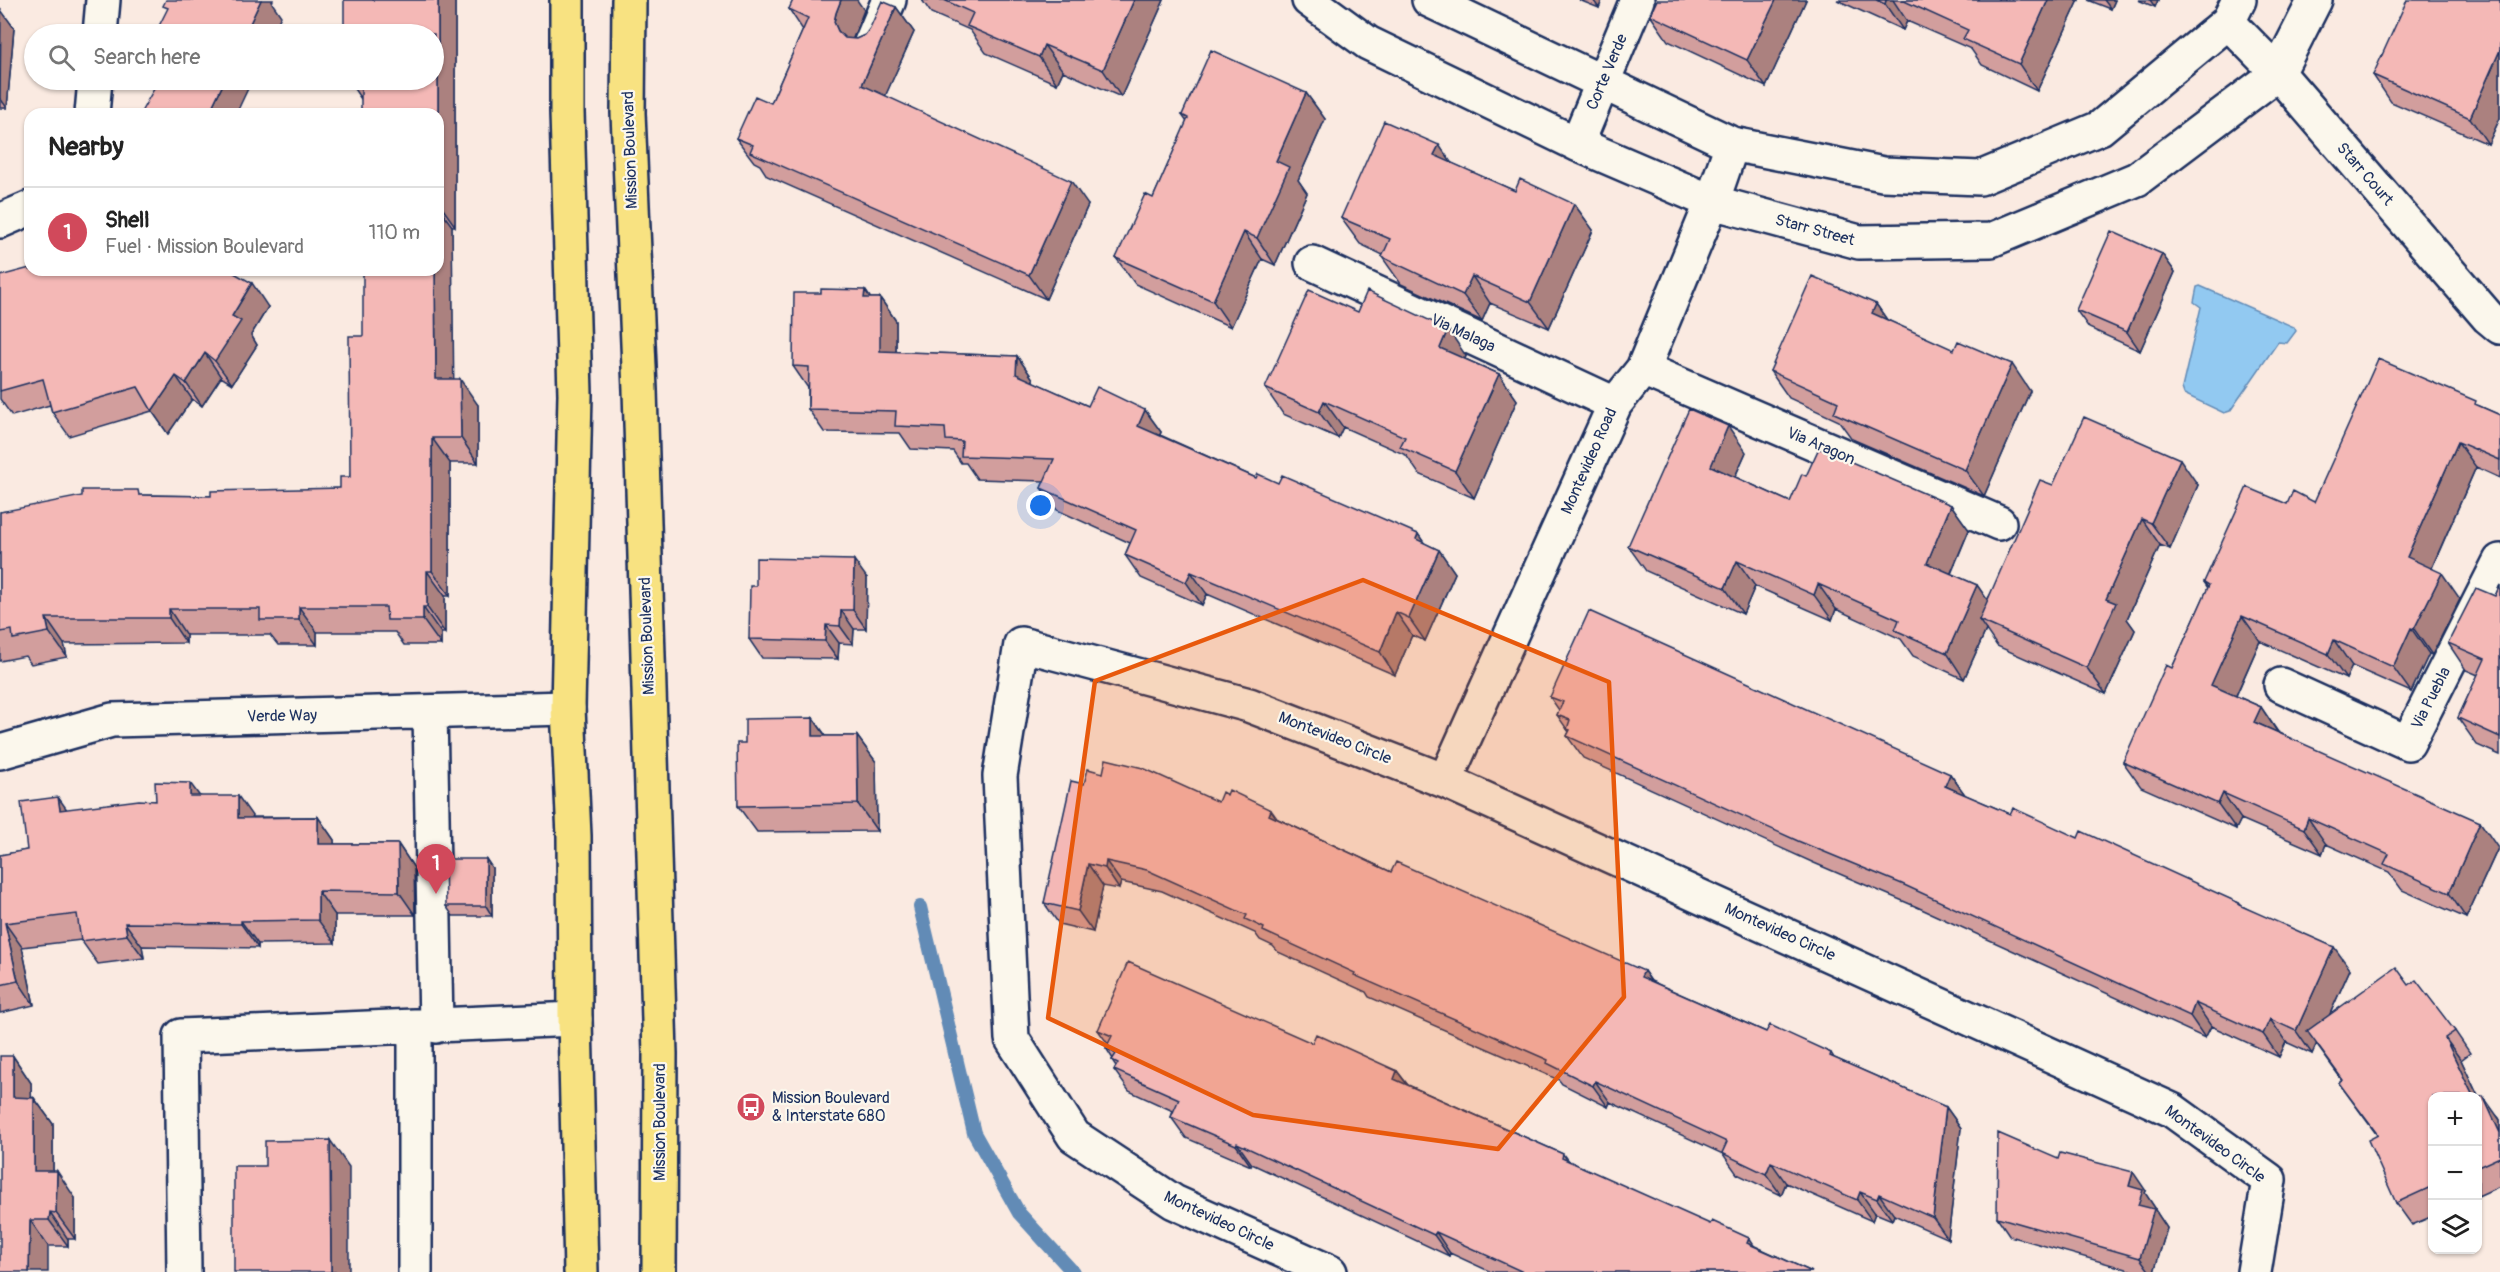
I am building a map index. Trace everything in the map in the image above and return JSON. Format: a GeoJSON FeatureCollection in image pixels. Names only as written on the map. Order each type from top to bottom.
{"type":"FeatureCollection","features":[{"type":"Feature","properties":{"kind":"main road"},"geometry":{"type":"LineString","coordinates":[[567,0],[567,112],[574,394],[568,708],[574,836],[575,1019],[581,1272]]}},
{"type":"Feature","properties":{"kind":"main road","name":"Mission Boulevard"},"geometry":{"type":"LineString","coordinates":[[629,0],[628,112],[640,390],[660,1054],[660,1272]]}},
{"type":"Feature","properties":{"kind":"street"},"geometry":{"type":"LineString","coordinates":[[101,24],[103,0]]}},
{"type":"Feature","properties":{"kind":"street"},"geometry":{"type":"LineString","coordinates":[[870,45],[889,0]]}},
{"type":"Feature","properties":{"kind":"street","name":"Starr Street"},"geometry":{"type":"LineString","coordinates":[[1309,0],[1368,44],[1577,144],[1712,202],[1859,242],[1991,240],[2137,179],[2278,74],[2315,0]]}},
{"type":"Feature","properties":{"kind":"street"},"geometry":{"type":"LineString","coordinates":[[1428,0],[1732,144],[1883,174],[1980,178],[2100,128],[2234,11]]}},
{"type":"Feature","properties":{"kind":"street","name":"Corte Verde"},"geometry":{"type":"LineString","coordinates":[[1577,144],[1637,0]]}},
{"type":"Feature","properties":{"kind":"street","name":"Starr Court"},"geometry":{"type":"LineString","coordinates":[[2234,11],[2278,74],[2496,312]]}},
{"type":"Feature","properties":{"kind":"street"},"geometry":{"type":"LineString","coordinates":[[93,108],[95,90]]}},
{"type":"Feature","properties":{"kind":"street","name":"Montevideo Road"},"geometry":{"type":"LineString","coordinates":[[1445,781],[1615,404],[1643,369],[1712,202],[1732,144]]}},
{"type":"Feature","properties":{"kind":"street"},"geometry":{"type":"LineString","coordinates":[[0,222],[24,211]]}},
{"type":"Feature","properties":{"kind":"street","name":"Via Malaga"},"geometry":{"type":"LineString","coordinates":[[1312,263],[1615,404]]}},
{"type":"Feature","properties":{"kind":"street","name":"Via Aragon"},"geometry":{"type":"LineString","coordinates":[[1643,369],[1999,523]]}},
{"type":"Feature","properties":{"kind":"street","name":"Via Puebla"},"geometry":{"type":"LineString","coordinates":[[2281,685],[2408,743],[2500,561]]}},
{"type":"Feature","properties":{"kind":"street","name":"Montevideo Circle"},"geometry":{"type":"LineString","coordinates":[[1330,1272],[1174,1202],[1074,1136],[1012,1039],[1000,777],[1021,644],[1249,705],[1445,781],[2172,1110],[2270,1180],[2254,1272]]}},
{"type":"Feature","properties":{"kind":"street","name":"Verde Way"},"geometry":{"type":"LineString","coordinates":[[0,752],[112,720],[568,708]]}},
{"type":"Feature","properties":{"kind":"street"},"geometry":{"type":"LineString","coordinates":[[415,1272],[425,1026],[430,712]]}},
{"type":"Feature","properties":{"kind":"street"},"geometry":{"type":"LineString","coordinates":[[184,1272],[181,1036],[575,1019]]}},
{"type":"Feature","properties":{"kind":"highlighted area"},"geometry":{"type":"Polygon","coordinates":[[[1363,580],[1609,682],[1624,997],[1498,1149],[1253,1115],[1048,1018],[1095,681],[1363,580]]]}},
{"type":"Feature","properties":{"kind":"water"},"geometry":{"type":"Polygon","coordinates":[[[2200,286],[2294,327],[2296,331],[2287,343],[2278,342],[2230,411],[2224,413],[2184,394],[2182,388],[2201,307],[2194,302],[2197,287],[2200,286]]]}},
{"type":"Feature","properties":{"kind":"building"},"geometry":{"type":"Polygon","coordinates":[[[166,0],[261,0],[250,24],[160,24],[168,8],[163,6],[166,0]]]}},
{"type":"Feature","properties":{"kind":"building"},"geometry":{"type":"Polygon","coordinates":[[[344,0],[438,0],[438,24],[344,24],[344,0]]]}},
{"type":"Feature","properties":{"kind":"building"},"geometry":{"type":"Polygon","coordinates":[[[793,0],[841,0],[834,22],[838,31],[845,38],[856,39],[865,35],[870,28],[882,1],[896,7],[862,85],[1071,181],[1029,275],[750,152],[753,145],[736,138],[755,96],[771,103],[808,18],[789,9],[793,0]]]}},
{"type":"Feature","properties":{"kind":"building"},"geometry":{"type":"Polygon","coordinates":[[[944,0],[1134,0],[1103,70],[1044,45],[1039,57],[967,26],[973,13],[944,0]]]}},
{"type":"Feature","properties":{"kind":"building"},"geometry":{"type":"Polygon","coordinates":[[[1657,0],[1776,0],[1747,60],[1650,15],[1657,0]]]}},
{"type":"Feature","properties":{"kind":"building"},"geometry":{"type":"Polygon","coordinates":[[[1902,0],[2048,0],[2019,64],[1963,39],[1968,30],[1902,0]]]}},
{"type":"Feature","properties":{"kind":"building"},"geometry":{"type":"Polygon","coordinates":[[[2407,0],[2500,0],[2500,50],[2470,118],[2373,75],[2407,0]]]}},
{"type":"Feature","properties":{"kind":"building"},"geometry":{"type":"Polygon","coordinates":[[[1211,50],[1306,93],[1276,161],[1289,167],[1257,238],[1244,232],[1213,301],[1116,258],[1145,194],[1153,198],[1188,118],[1182,115],[1211,50]]]}},
{"type":"Feature","properties":{"kind":"building"},"geometry":{"type":"Polygon","coordinates":[[[153,90],[220,90],[212,107],[214,108],[143,108],[153,90]]]}},
{"type":"Feature","properties":{"kind":"building"},"geometry":{"type":"Polygon","coordinates":[[[361,90],[438,90],[438,108],[361,108],[361,90]]]}},
{"type":"Feature","properties":{"kind":"building"},"geometry":{"type":"Polygon","coordinates":[[[1384,121],[1439,145],[1434,155],[1515,191],[1520,179],[1574,204],[1530,302],[1472,276],[1463,295],[1382,257],[1390,239],[1341,218],[1384,121]]]}},
{"type":"Feature","properties":{"kind":"building"},"geometry":{"type":"Polygon","coordinates":[[[2111,231],[2162,254],[2127,332],[2076,310],[2111,231]]]}},
{"type":"Feature","properties":{"kind":"building"},"geometry":{"type":"Polygon","coordinates":[[[24,270],[24,276],[240,276],[252,283],[232,316],[241,321],[215,361],[205,353],[186,383],[176,376],[152,411],[138,387],[52,412],[43,379],[0,391],[0,276],[24,270]]]}},
{"type":"Feature","properties":{"kind":"building"},"geometry":{"type":"Polygon","coordinates":[[[363,276],[435,276],[436,379],[460,379],[461,438],[432,438],[432,571],[427,571],[427,607],[423,607],[423,620],[387,620],[386,607],[299,607],[299,620],[260,620],[260,609],[169,609],[169,618],[46,618],[49,632],[13,639],[12,630],[0,632],[0,512],[82,496],[82,490],[138,490],[139,495],[211,496],[211,491],[340,488],[340,477],[350,477],[349,336],[363,336],[363,276]]]}},
{"type":"Feature","properties":{"kind":"building"},"geometry":{"type":"Polygon","coordinates":[[[1812,276],[1876,304],[1872,313],[1954,350],[1958,341],[2012,364],[1965,470],[1834,413],[1838,402],[1770,371],[1812,276]]]}},
{"type":"Feature","properties":{"kind":"building"},"geometry":{"type":"Polygon","coordinates":[[[821,289],[865,290],[864,298],[880,298],[880,351],[1017,356],[1016,374],[1088,406],[1097,387],[1145,410],[1138,426],[1256,478],[1258,474],[1278,483],[1282,475],[1418,534],[1416,539],[1439,550],[1409,618],[1396,612],[1380,652],[1191,572],[1186,582],[1125,555],[1136,530],[1041,488],[1054,459],[961,456],[962,441],[946,440],[945,428],[895,426],[896,411],[808,409],[809,367],[793,366],[794,293],[821,293],[821,289]]]}},
{"type":"Feature","properties":{"kind":"building"},"geometry":{"type":"Polygon","coordinates":[[[1309,290],[1358,312],[1367,291],[1448,329],[1440,348],[1499,374],[1455,471],[1400,447],[1405,437],[1324,401],[1319,412],[1265,388],[1309,290]]]}},
{"type":"Feature","properties":{"kind":"building"},"geometry":{"type":"Polygon","coordinates":[[[2378,359],[2476,401],[2475,404],[2500,415],[2500,460],[2458,442],[2407,557],[2442,573],[2414,629],[2411,628],[2393,667],[2334,640],[2328,654],[2242,616],[2211,685],[2261,707],[2254,722],[2480,822],[2449,893],[2384,864],[2389,854],[2308,818],[2304,829],[2223,793],[2218,804],[2123,762],[2166,665],[2172,668],[2209,585],[2204,582],[2247,487],[2287,504],[2293,491],[2314,502],[2378,359]]]}},
{"type":"Feature","properties":{"kind":"building"},"geometry":{"type":"Polygon","coordinates":[[[1689,409],[1728,426],[1711,466],[1790,502],[1802,474],[1806,476],[1819,448],[1951,505],[1927,563],[1977,585],[1947,653],[1895,630],[1899,620],[1818,584],[1814,595],[1737,561],[1725,588],[1628,546],[1689,409]]]}},
{"type":"Feature","properties":{"kind":"building"},"geometry":{"type":"Polygon","coordinates":[[[2084,417],[2180,459],[2151,523],[2142,519],[2106,599],[2116,603],[2087,668],[1979,620],[2040,480],[2053,485],[2084,417]]]}},
{"type":"Feature","properties":{"kind":"building"},"geometry":{"type":"Polygon","coordinates":[[[756,558],[854,560],[853,610],[841,610],[840,626],[826,625],[825,641],[749,639],[750,586],[756,586],[756,558]]]}},
{"type":"Feature","properties":{"kind":"building"},"geometry":{"type":"Polygon","coordinates":[[[2500,585],[2500,737],[2458,718],[2485,659],[2448,643],[2476,588],[2495,596],[2500,585]]]}},
{"type":"Feature","properties":{"kind":"building"},"geometry":{"type":"Polygon","coordinates":[[[1589,611],[1950,774],[1945,786],[2010,814],[2013,808],[2078,838],[2081,831],[2334,947],[2296,1031],[2270,1019],[2263,1034],[2195,1003],[2190,1016],[1902,884],[1798,841],[1567,736],[1570,730],[1567,729],[1570,720],[1557,715],[1563,702],[1550,697],[1589,611]]]}},
{"type":"Feature","properties":{"kind":"building"},"geometry":{"type":"Polygon","coordinates":[[[813,718],[813,736],[857,736],[858,804],[738,806],[737,743],[745,743],[745,719],[813,718]]]}},
{"type":"Feature","properties":{"kind":"building"},"geometry":{"type":"Polygon","coordinates":[[[1106,759],[1143,768],[1218,802],[1222,792],[1227,795],[1229,790],[1271,810],[1269,815],[1391,872],[1396,862],[1644,971],[1641,977],[1766,1032],[1770,1025],[1831,1053],[1830,1056],[1946,1107],[1933,1218],[1879,1194],[1877,1199],[1860,1192],[1857,1200],[1771,1162],[1766,1174],[1722,1153],[1727,1142],[1595,1081],[1593,1086],[1547,1063],[1548,1060],[1354,975],[1355,973],[1263,931],[1264,928],[1245,919],[1247,915],[1147,870],[1106,861],[1105,868],[1088,864],[1078,911],[1044,903],[1071,781],[1084,784],[1088,769],[1103,773],[1106,759]]]}},
{"type":"Feature","properties":{"kind":"building"},"geometry":{"type":"Polygon","coordinates":[[[155,782],[190,783],[190,796],[238,796],[238,818],[318,817],[318,844],[398,844],[399,892],[318,891],[318,920],[241,921],[241,924],[125,923],[127,935],[81,941],[77,914],[5,923],[18,981],[0,985],[0,855],[27,850],[21,802],[58,797],[60,810],[139,800],[156,801],[155,782]]]}},
{"type":"Feature","properties":{"kind":"building"},"geometry":{"type":"Polygon","coordinates":[[[445,859],[486,859],[486,906],[446,906],[445,859]]]}},
{"type":"Feature","properties":{"kind":"building"},"geometry":{"type":"Polygon","coordinates":[[[1128,962],[1312,1043],[1316,1034],[1397,1071],[1394,1079],[1563,1154],[1562,1158],[1710,1224],[1712,1221],[1749,1238],[1747,1243],[1812,1272],[1523,1272],[1436,1232],[1434,1235],[1237,1143],[1236,1145],[1171,1117],[1179,1099],[1114,1070],[1118,1063],[1112,1060],[1116,1054],[1106,1048],[1112,1036],[1098,1030],[1128,962]]]}},
{"type":"Feature","properties":{"kind":"building"},"geometry":{"type":"Polygon","coordinates":[[[2396,967],[2409,985],[2416,980],[2455,1031],[2445,1038],[2471,1092],[2428,1092],[2428,1188],[2396,1203],[2368,1140],[2378,1135],[2339,1083],[2343,1080],[2307,1031],[2396,967]]]}},
{"type":"Feature","properties":{"kind":"building"},"geometry":{"type":"Polygon","coordinates":[[[0,1056],[13,1056],[13,1097],[34,1098],[34,1171],[57,1171],[56,1213],[50,1212],[49,1220],[30,1220],[29,1272],[0,1272],[0,1056]]]}},
{"type":"Feature","properties":{"kind":"building"},"geometry":{"type":"Polygon","coordinates":[[[2482,1096],[2500,1133],[2500,1157],[2482,1165],[2482,1146],[2482,1096]]]}},
{"type":"Feature","properties":{"kind":"building"},"geometry":{"type":"Polygon","coordinates":[[[1998,1133],[2058,1159],[2060,1153],[2133,1172],[2129,1186],[2143,1190],[2138,1205],[2154,1209],[2140,1258],[1997,1217],[1998,1133]]]}},
{"type":"Feature","properties":{"kind":"building"},"geometry":{"type":"Polygon","coordinates":[[[330,1140],[331,1272],[234,1272],[234,1166],[265,1166],[265,1141],[330,1140]]]}},
{"type":"Feature","properties":{"kind":"waterway"},"geometry":{"type":"LineString","coordinates":[[920,907],[974,1133],[1019,1213],[1073,1272]]}},
{"type":"Feature","properties":{"kind":"place","name":"Shell"},"geometry":{"type":"Point","coordinates":[436,894]}},
{"type":"Feature","properties":{"kind":"place","name":"Mission Boulevard & Interstate 680"},"geometry":{"type":"Point","coordinates":[751,1107]}}]}
